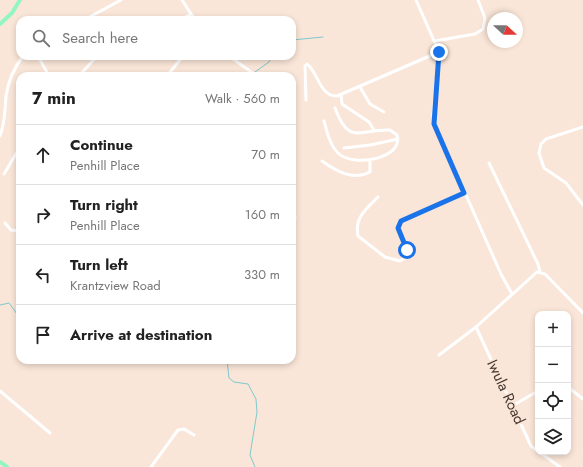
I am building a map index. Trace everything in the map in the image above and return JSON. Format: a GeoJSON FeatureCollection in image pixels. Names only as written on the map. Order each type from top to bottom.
{"type":"FeatureCollection","features":[{"type":"Feature","properties":{"kind":"main road"},"geometry":{"type":"LineString","coordinates":[[0,24],[12,13],[20,0]]}},
{"type":"Feature","properties":{"kind":"main road"},"geometry":{"type":"LineString","coordinates":[[0,462],[6,467]]}},
{"type":"Feature","properties":{"kind":"street"},"geometry":{"type":"LineString","coordinates":[[91,16],[121,0]]}},
{"type":"Feature","properties":{"kind":"street"},"geometry":{"type":"LineString","coordinates":[[182,0],[191,14],[187,16]]}},
{"type":"Feature","properties":{"kind":"street"},"geometry":{"type":"LineString","coordinates":[[416,0],[439,52],[434,124],[501,274],[512,294]]}},
{"type":"Feature","properties":{"kind":"street"},"geometry":{"type":"LineString","coordinates":[[435,41],[475,34],[482,29],[485,18],[478,0]]}},
{"type":"Feature","properties":{"kind":"street"},"geometry":{"type":"LineString","coordinates":[[306,100],[305,66],[307,64],[328,94],[334,96],[341,95],[439,52]]}},
{"type":"Feature","properties":{"kind":"street"},"geometry":{"type":"LineString","coordinates":[[0,136],[4,124],[6,94],[10,78],[21,60]]}},
{"type":"Feature","properties":{"kind":"street"},"geometry":{"type":"LineString","coordinates":[[40,60],[47,72]]}},
{"type":"Feature","properties":{"kind":"street"},"geometry":{"type":"LineString","coordinates":[[83,72],[93,60]]}},
{"type":"Feature","properties":{"kind":"street"},"geometry":{"type":"LineString","coordinates":[[170,72],[180,60]]}},
{"type":"Feature","properties":{"kind":"street"},"geometry":{"type":"LineString","coordinates":[[235,60],[251,72]]}},
{"type":"Feature","properties":{"kind":"street"},"geometry":{"type":"LineString","coordinates":[[360,87],[370,104],[384,112]]}},
{"type":"Feature","properties":{"kind":"street"},"geometry":{"type":"LineString","coordinates":[[341,95],[342,104],[369,122],[374,130]]}},
{"type":"Feature","properties":{"kind":"street"},"geometry":{"type":"LineString","coordinates":[[324,120],[328,135],[338,154],[351,160],[370,161],[394,150],[398,144],[396,133],[390,130],[374,130],[354,133],[347,131],[342,126],[335,108]]}},
{"type":"Feature","properties":{"kind":"street"},"geometry":{"type":"LineString","coordinates":[[583,127],[546,139],[541,144],[539,153],[544,168],[566,183],[583,205]]}},
{"type":"Feature","properties":{"kind":"street"},"geometry":{"type":"LineString","coordinates":[[344,148],[370,146],[398,139]]}},
{"type":"Feature","properties":{"kind":"street"},"geometry":{"type":"LineString","coordinates":[[4,174],[16,154]]}},
{"type":"Feature","properties":{"kind":"street"},"geometry":{"type":"LineString","coordinates":[[322,161],[338,172],[351,175],[370,172],[370,161]]}},
{"type":"Feature","properties":{"kind":"street"},"geometry":{"type":"LineString","coordinates":[[490,163],[538,264],[540,272]]}},
{"type":"Feature","properties":{"kind":"street"},"geometry":{"type":"LineString","coordinates":[[378,197],[359,218],[356,228],[358,236],[385,257],[400,261],[405,258],[408,253],[398,228],[401,221],[464,193]]}},
{"type":"Feature","properties":{"kind":"street"},"geometry":{"type":"LineString","coordinates":[[4,223],[11,230],[16,231]]}},
{"type":"Feature","properties":{"kind":"street"},"geometry":{"type":"LineString","coordinates":[[439,355],[476,327],[535,273],[540,272],[545,274],[583,313]]}},
{"type":"Feature","properties":{"kind":"street","name":"Iwula Road"},"geometry":{"type":"LineString","coordinates":[[476,327],[532,448],[560,467]]}},
{"type":"Feature","properties":{"kind":"street"},"geometry":{"type":"LineString","coordinates":[[571,389],[583,399]]}},
{"type":"Feature","properties":{"kind":"street"},"geometry":{"type":"LineString","coordinates":[[0,391],[50,433]]}},
{"type":"Feature","properties":{"kind":"street"},"geometry":{"type":"LineString","coordinates":[[512,406],[535,393]]}},
{"type":"Feature","properties":{"kind":"street"},"geometry":{"type":"LineString","coordinates":[[152,467],[178,430],[184,430],[194,435]]}},
{"type":"Feature","properties":{"kind":"waterway"},"geometry":{"type":"LineString","coordinates":[[296,40],[323,37]]}},
{"type":"Feature","properties":{"kind":"waterway"},"geometry":{"type":"LineString","coordinates":[[255,72],[270,60]]}},
{"type":"Feature","properties":{"kind":"waterway"},"geometry":{"type":"LineString","coordinates":[[0,305],[9,303],[16,313]]}},
{"type":"Feature","properties":{"kind":"waterway"},"geometry":{"type":"LineString","coordinates":[[227,364],[229,378],[234,382],[248,384],[256,399],[257,412],[250,455],[255,467]]}},
{"type":"Feature","properties":{"kind":"route"},"geometry":{"type":"LineString","coordinates":[[407,250],[398,230],[398,225],[401,221],[464,193],[458,176],[434,124],[433,115],[440,55],[439,52]]}}]}
